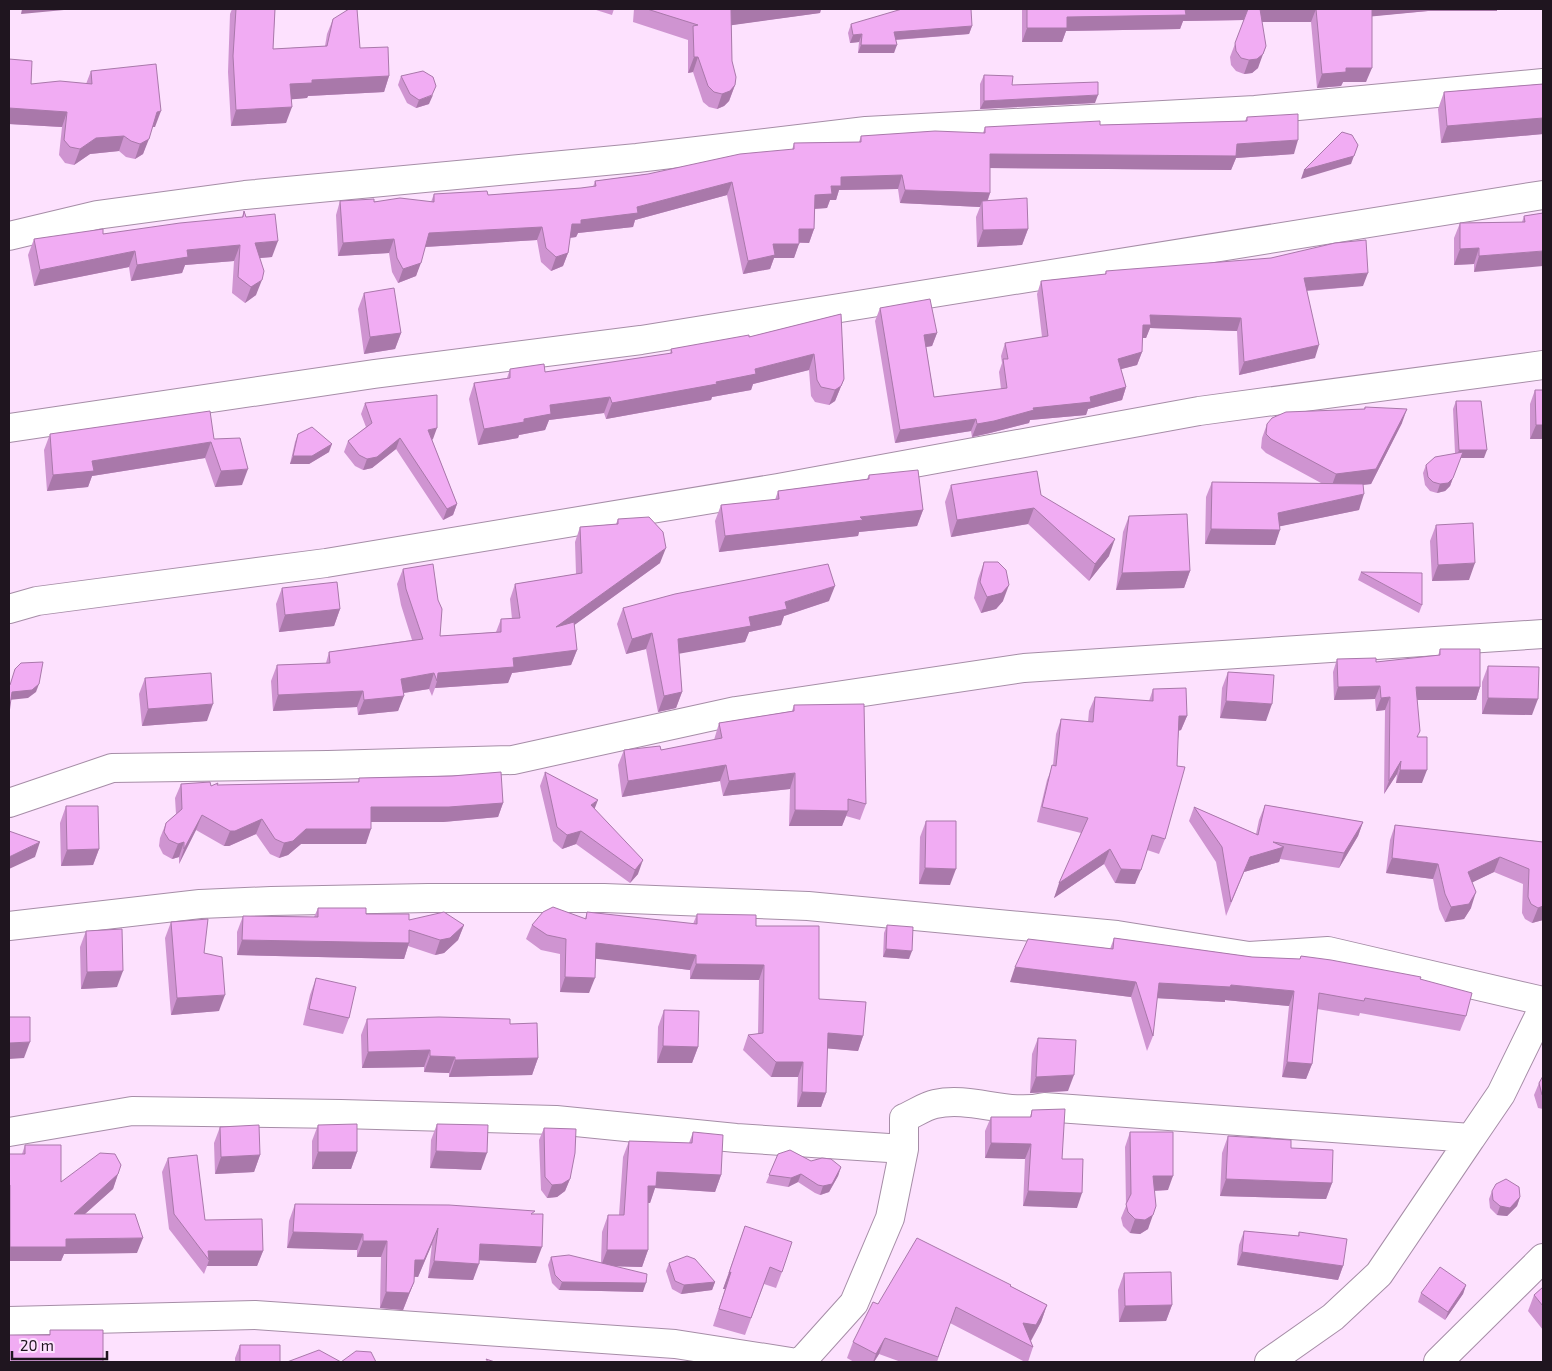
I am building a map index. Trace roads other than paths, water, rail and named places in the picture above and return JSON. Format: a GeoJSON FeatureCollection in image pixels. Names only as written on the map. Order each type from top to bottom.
{"type":"FeatureCollection","features":[{"type":"Feature","properties":{"kind":"street"},"geometry":{"type":"LineString","coordinates":[[9,236],[97,215],[245,195],[637,158],[866,131],[1255,110],[1543,83]]}},
{"type":"Feature","properties":{"kind":"street"},"geometry":{"type":"LineString","coordinates":[[9,428],[374,374],[641,340],[1543,195]]}},
{"type":"Feature","properties":{"kind":"street"},"geometry":{"type":"LineString","coordinates":[[9,609],[37,601],[326,563],[719,497],[1199,411],[1543,365]]}},
{"type":"Feature","properties":{"kind":"street"},"geometry":{"type":"LineString","coordinates":[[9,803],[112,768],[513,760],[736,711],[1024,668],[1543,634]]}},
{"type":"Feature","properties":{"kind":"street"},"geometry":{"type":"LineString","coordinates":[[9,926],[200,904],[330,900],[604,898],[808,906],[1118,935],[1249,956],[1328,951],[1543,1001]]}},
{"type":"Feature","properties":{"kind":"street"},"geometry":{"type":"LineString","coordinates":[[1269,1362],[1333,1318],[1378,1274],[1501,1094],[1543,1008]]}},
{"type":"Feature","properties":{"kind":"street"},"geometry":{"type":"LineString","coordinates":[[800,1362],[854,1303],[890,1218],[904,1149],[904,1118],[934,1104],[949,1102],[1030,1110],[1044,1107],[1471,1138]]}},
{"type":"Feature","properties":{"kind":"street"},"geometry":{"type":"LineString","coordinates":[[9,1132],[132,1110],[556,1120],[736,1138],[904,1149]]}},
{"type":"Feature","properties":{"kind":"street"},"geometry":{"type":"LineString","coordinates":[[1438,1362],[1543,1258]]}},
{"type":"Feature","properties":{"kind":"street"},"geometry":{"type":"LineString","coordinates":[[9,1321],[255,1315],[675,1344],[791,1362]]}}]}
